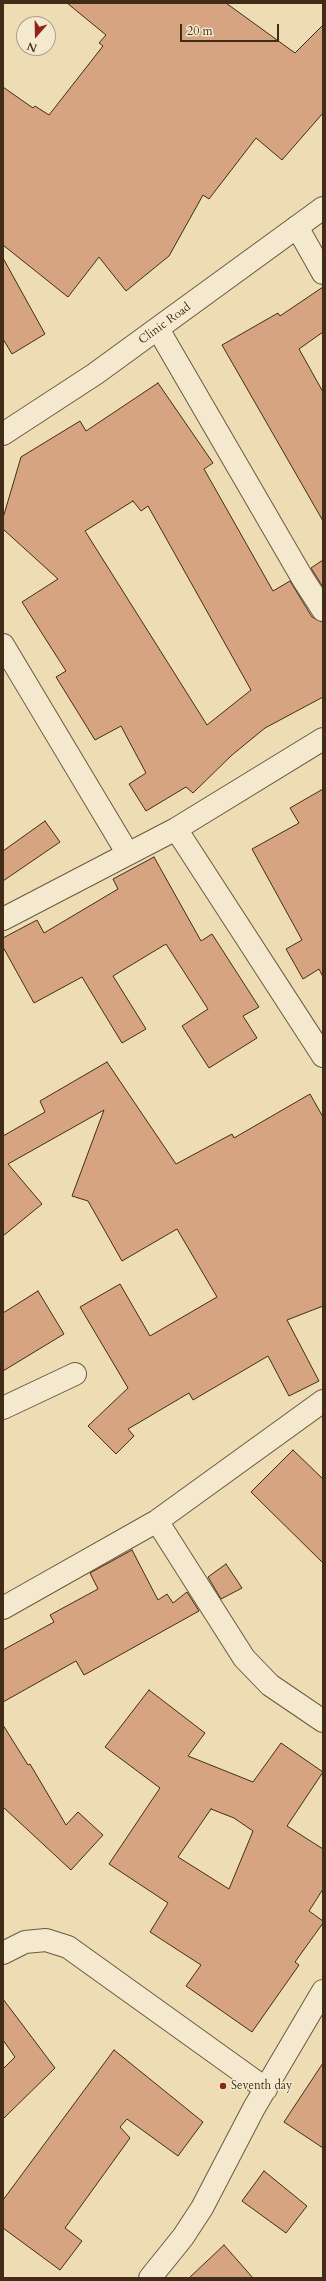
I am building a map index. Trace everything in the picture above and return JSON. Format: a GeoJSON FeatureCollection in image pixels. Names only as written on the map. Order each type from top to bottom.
{"type":"FeatureCollection","features":[{"type":"Feature","properties":{"kind":"street","name":"Clinic Road"},"geometry":{"type":"LineString","coordinates":[[3,434],[95,374],[323,208]]}},
{"type":"Feature","properties":{"kind":"street"},"geometry":{"type":"LineString","coordinates":[[297,227],[323,272]]}},
{"type":"Feature","properties":{"kind":"street"},"geometry":{"type":"LineString","coordinates":[[158,329],[323,610]]}},
{"type":"Feature","properties":{"kind":"street"},"geometry":{"type":"LineString","coordinates":[[3,645],[128,854]]}},
{"type":"Feature","properties":{"kind":"street"},"geometry":{"type":"LineString","coordinates":[[3,919],[176,829],[323,739]]}},
{"type":"Feature","properties":{"kind":"street"},"geometry":{"type":"LineString","coordinates":[[176,829],[323,1056]]}},
{"type":"Feature","properties":{"kind":"street"},"geometry":{"type":"LineString","coordinates":[[3,1408],[75,1374]]}},
{"type":"Feature","properties":{"kind":"street"},"geometry":{"type":"LineString","coordinates":[[3,1608],[157,1521],[323,1401]]}},
{"type":"Feature","properties":{"kind":"street"},"geometry":{"type":"LineString","coordinates":[[157,1521],[244,1658],[270,1685],[323,1721]]}},
{"type":"Feature","properties":{"kind":"street"},"geometry":{"type":"LineString","coordinates":[[3,1953],[25,1942],[46,1940],[68,1947],[266,2089]]}},
{"type":"Feature","properties":{"kind":"street"},"geometry":{"type":"LineString","coordinates":[[150,2278],[183,2237],[202,2208],[266,2089],[323,1991]]}},
{"type":"Feature","properties":{"kind":"building"},"geometry":{"type":"Polygon","coordinates":[[[67,3],[226,3],[295,53],[323,25],[323,113],[282,160],[256,138],[209,199],[203,195],[169,256],[126,291],[99,257],[68,297],[3,245],[3,87],[33,108],[35,106],[49,115],[103,46],[99,43],[106,35],[67,3]]]}},
{"type":"Feature","properties":{"kind":"building"},"geometry":{"type":"Polygon","coordinates":[[[3,258],[45,334],[12,354],[3,339],[3,258]]]}},
{"type":"Feature","properties":{"kind":"building"},"geometry":{"type":"Polygon","coordinates":[[[323,287],[323,332],[299,349],[323,392],[323,521],[222,345],[278,313],[280,316],[323,287]]]}},
{"type":"Feature","properties":{"kind":"building"},"geometry":{"type":"Polygon","coordinates":[[[158,383],[213,463],[204,469],[273,591],[290,581],[312,617],[323,622],[323,697],[265,728],[232,755],[193,793],[186,787],[146,811],[129,784],[146,773],[121,726],[95,740],[56,677],[66,671],[22,602],[58,579],[3,529],[3,518],[21,457],[80,421],[86,431],[158,383]],[[133,501],[85,531],[207,725],[251,690],[148,506],[141,511],[133,501]]]}},
{"type":"Feature","properties":{"kind":"building"},"geometry":{"type":"Polygon","coordinates":[[[323,560],[323,587],[311,568],[323,560]]]}},
{"type":"Feature","properties":{"kind":"building"},"geometry":{"type":"Polygon","coordinates":[[[323,789],[323,977],[319,969],[303,979],[286,949],[302,940],[252,849],[299,823],[290,808],[323,789]]]}},
{"type":"Feature","properties":{"kind":"building"},"geometry":{"type":"Polygon","coordinates":[[[45,821],[60,842],[3,881],[3,851],[45,821]]]}},
{"type":"Feature","properties":{"kind":"building"},"geometry":{"type":"Polygon","coordinates":[[[154,857],[201,941],[212,934],[259,1007],[243,1016],[257,1038],[209,1068],[182,1026],[208,1009],[166,944],[113,976],[146,1029],[122,1043],[82,977],[34,1003],[3,947],[3,938],[37,920],[44,933],[118,889],[113,879],[154,857]]]}},
{"type":"Feature","properties":{"kind":"building"},"geometry":{"type":"Polygon","coordinates":[[[107,1062],[176,1164],[232,1134],[234,1138],[310,1094],[323,1117],[323,1306],[287,1320],[319,1381],[289,1396],[268,1356],[193,1400],[189,1393],[128,1429],[134,1436],[116,1454],[88,1426],[128,1388],[80,1307],[120,1284],[150,1336],[217,1297],[177,1229],[122,1261],[88,1201],[72,1196],[104,1110],[8,1164],[42,1204],[3,1236],[3,1136],[45,1112],[40,1101],[107,1062]]]}},
{"type":"Feature","properties":{"kind":"building"},"geometry":{"type":"Polygon","coordinates":[[[38,1291],[64,1334],[3,1371],[3,1313],[38,1291]]]}},
{"type":"Feature","properties":{"kind":"building"},"geometry":{"type":"Polygon","coordinates":[[[293,1450],[323,1479],[323,1563],[251,1492],[293,1450]]]}},
{"type":"Feature","properties":{"kind":"building"},"geometry":{"type":"Polygon","coordinates":[[[132,1550],[158,1600],[167,1594],[173,1603],[187,1592],[199,1611],[84,1675],[76,1661],[3,1702],[3,1650],[54,1622],[50,1615],[98,1589],[90,1573],[132,1550]]]}},
{"type":"Feature","properties":{"kind":"building"},"geometry":{"type":"Polygon","coordinates":[[[226,1564],[242,1588],[221,1599],[208,1577],[226,1564]]]}},
{"type":"Feature","properties":{"kind":"building"},"geometry":{"type":"Polygon","coordinates":[[[149,1690],[205,1733],[188,1756],[253,1782],[281,1743],[323,1772],[287,1826],[323,1849],[323,1889],[309,1911],[323,1921],[323,1923],[295,1962],[299,1965],[252,2032],[186,1986],[201,1965],[150,1932],[168,1903],[109,1864],[160,1788],[105,1747],[149,1690]],[[211,1809],[178,1857],[229,1889],[253,1831],[234,1818],[211,1809]]]}},
{"type":"Feature","properties":{"kind":"building"},"geometry":{"type":"Polygon","coordinates":[[[3,1725],[28,1765],[30,1764],[66,1825],[78,1812],[103,1835],[71,1870],[3,1807],[3,1725]]]}},
{"type":"Feature","properties":{"kind":"building"},"geometry":{"type":"Polygon","coordinates":[[[3,1999],[55,2068],[3,2119],[3,2069],[15,2057],[3,2040],[3,1999]]]}},
{"type":"Feature","properties":{"kind":"building"},"geometry":{"type":"Polygon","coordinates":[[[114,2050],[203,2122],[178,2156],[127,2119],[120,2127],[130,2138],[65,2228],[82,2241],[60,2270],[3,2228],[3,2200],[114,2050]]]}},
{"type":"Feature","properties":{"kind":"building"},"geometry":{"type":"Polygon","coordinates":[[[323,2063],[323,2148],[284,2122],[323,2063]]]}},
{"type":"Feature","properties":{"kind":"building"},"geometry":{"type":"Polygon","coordinates":[[[264,2171],[307,2206],[286,2233],[242,2201],[264,2171]]]}},
{"type":"Feature","properties":{"kind":"building"},"geometry":{"type":"Polygon","coordinates":[[[224,2245],[253,2278],[189,2278],[224,2245]]]}},
{"type":"Feature","properties":{"kind":"place","name":"Seventh day"},"geometry":{"type":"Point","coordinates":[223,2086]}}]}
